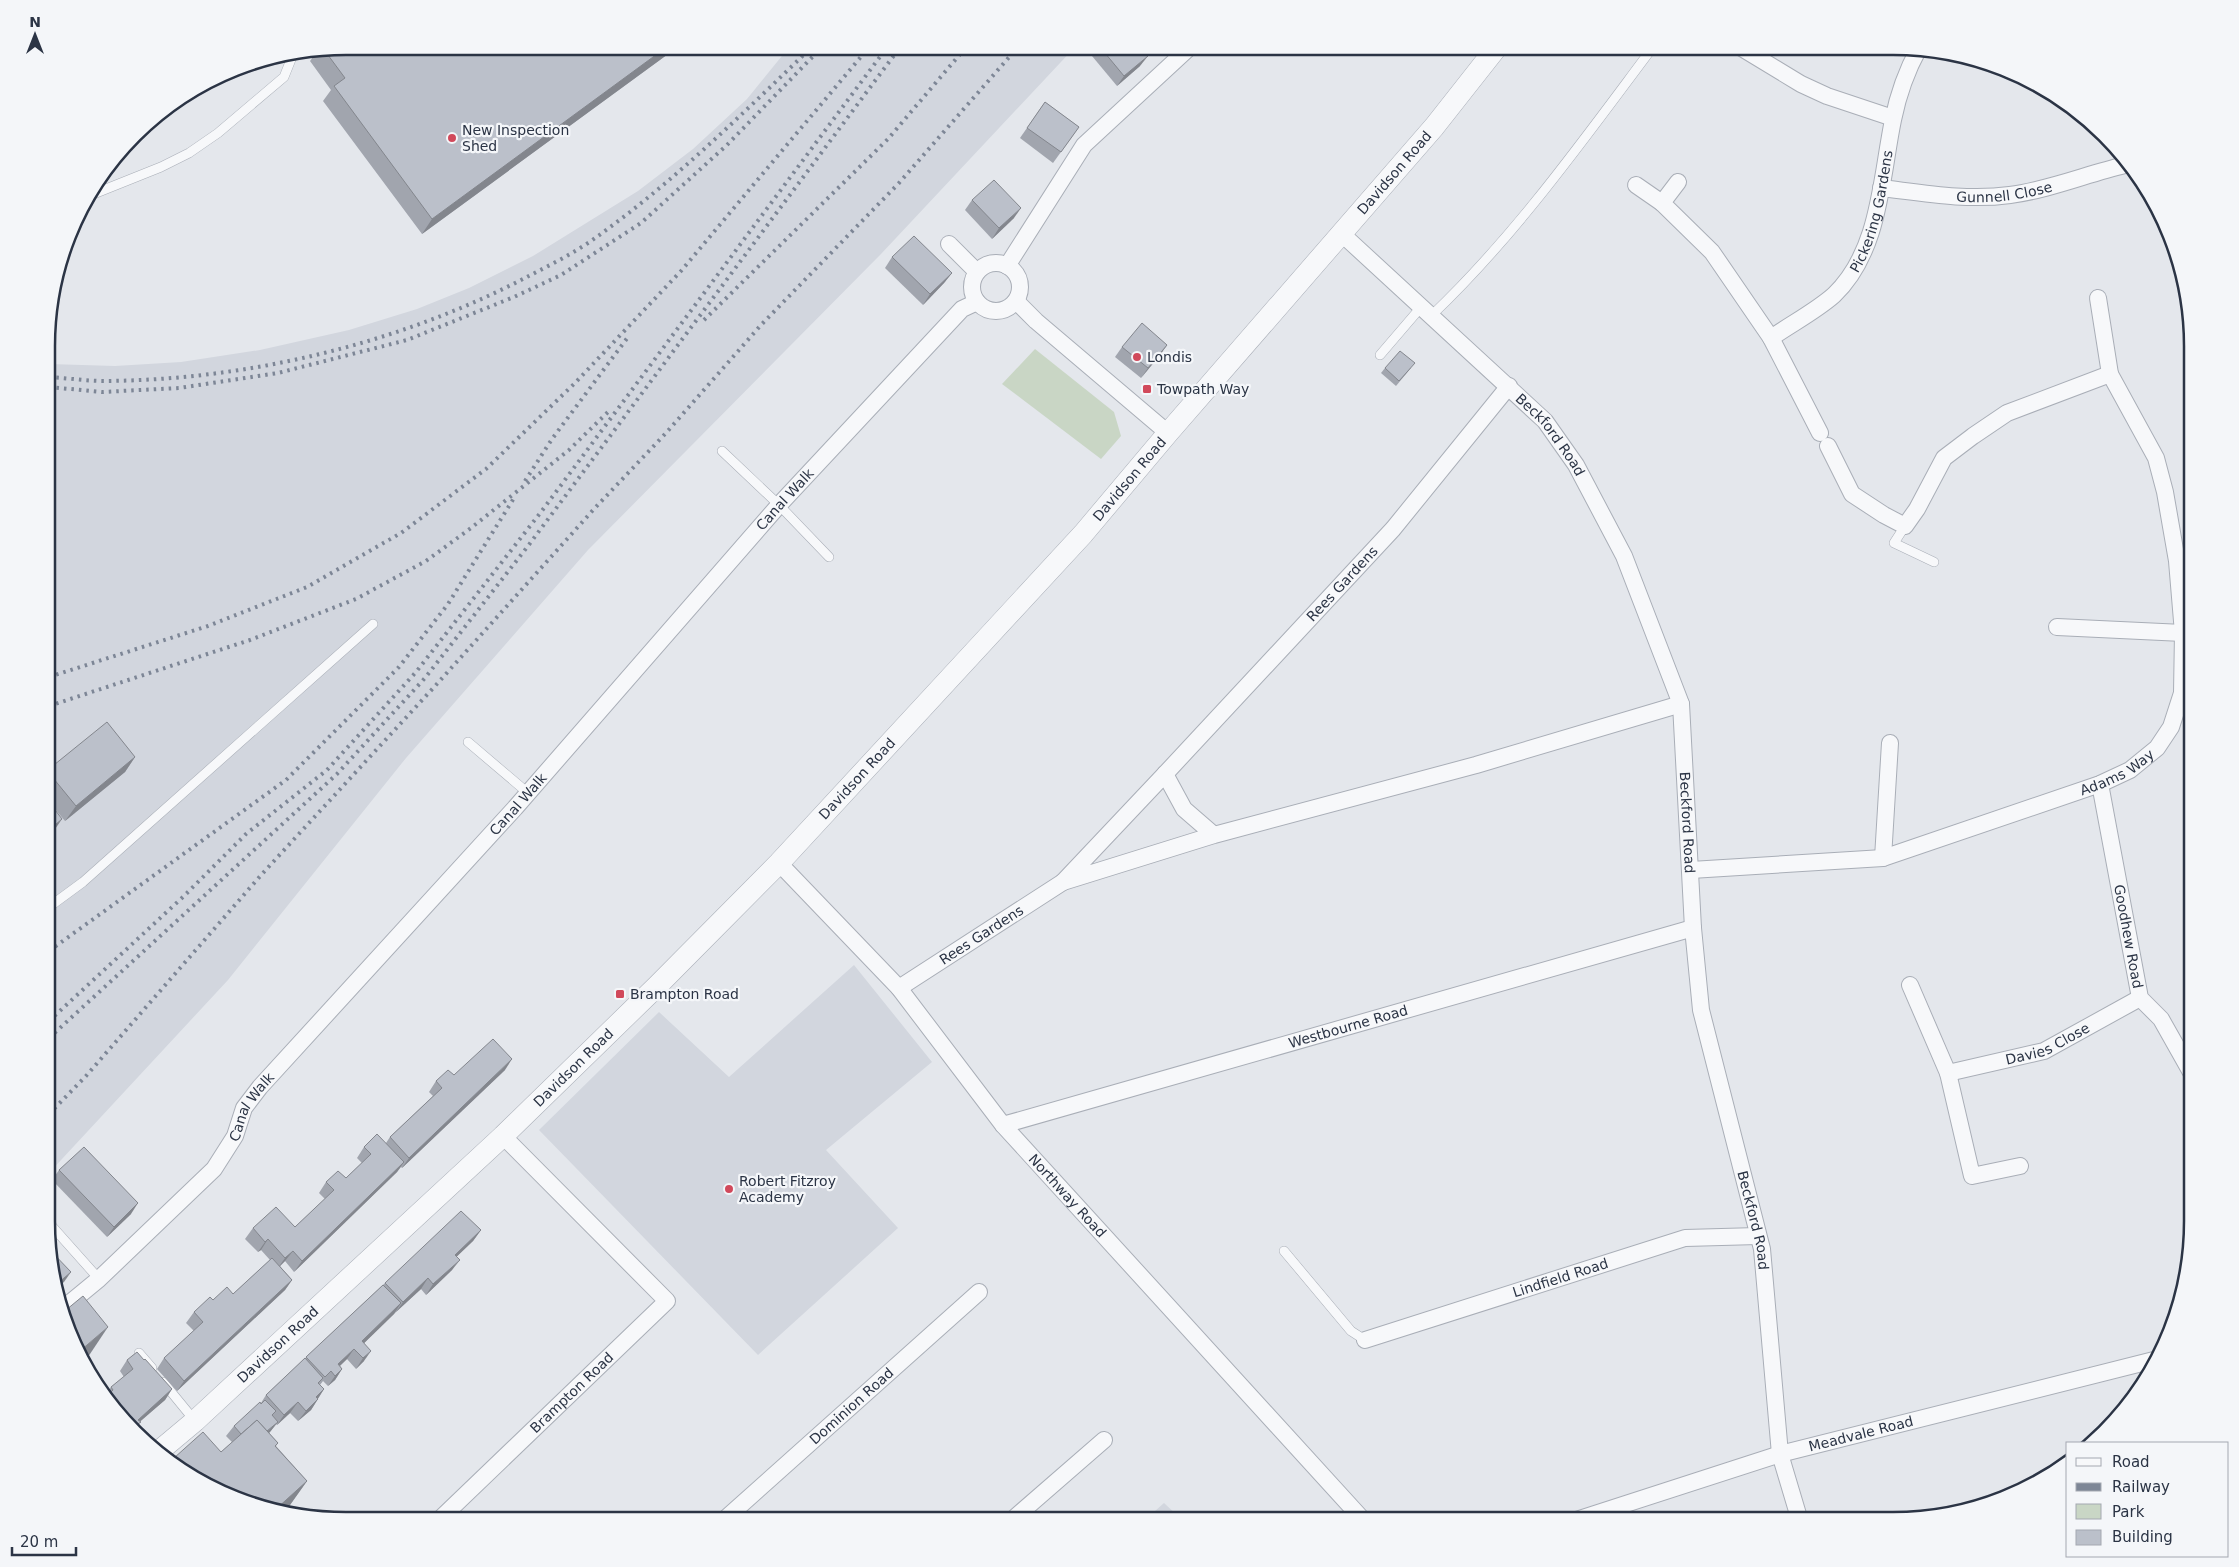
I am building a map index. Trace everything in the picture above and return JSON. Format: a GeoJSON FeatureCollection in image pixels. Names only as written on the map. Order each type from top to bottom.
{"type":"FeatureCollection","features":[{"type":"Feature","properties":{"kind":"street"},"geometry":{"type":"LineString","coordinates":[[1007,266],[1084,145],[1181,55]]}},
{"type":"Feature","properties":{"kind":"street","name":"Davidson Road"},"geometry":{"type":"LineString","coordinates":[[163,1447],[195,1421],[503,1136],[657,986],[779,863],[1083,534],[1168,433],[1434,127],[1491,55]]}},
{"type":"Feature","properties":{"kind":"street"},"geometry":{"type":"LineString","coordinates":[[1753,55],[1801,84],[1827,96],[1893,118]]}},
{"type":"Feature","properties":{"kind":"street","name":"Pickering Gardens"},"geometry":{"type":"LineString","coordinates":[[1771,338],[1834,295],[1849,277],[1868,242],[1881,188],[1893,118],[1909,67],[1915,56]]}},
{"type":"Feature","properties":{"kind":"street","name":"Gunnell Close"},"geometry":{"type":"LineString","coordinates":[[1881,188],[1961,197],[1995,197],[2012,195],[2122,166]]}},
{"type":"Feature","properties":{"kind":"street"},"geometry":{"type":"LineString","coordinates":[[1662,203],[1678,182]]}},
{"type":"Feature","properties":{"kind":"street"},"geometry":{"type":"LineString","coordinates":[[1636,185],[1662,203],[1712,252],[1771,338],[1852,494],[1884,516],[1905,526],[1944,458],[1973,436],[2007,414],[2110,374]]}},
{"type":"Feature","properties":{"kind":"street","name":"Beckford Road"},"geometry":{"type":"LineString","coordinates":[[1342,234],[1427,310],[1545,421],[1576,465],[1624,556],[1681,704],[1693,928],[1701,1010],[1762,1249],[1780,1454],[1797,1512]]}},
{"type":"Feature","properties":{"kind":"street"},"geometry":{"type":"LineString","coordinates":[[950,244],[977,272]]}},
{"type":"Feature","properties":{"kind":"street"},"geometry":{"type":"LineString","coordinates":[[999,263],[1014,271],[1020,281],[1020,290],[1016,301],[1010,307],[996,312],[988,310],[976,302],[972,287],[977,272],[990,264],[999,263]]}},
{"type":"Feature","properties":{"kind":"street","name":"Adams Way"},"geometry":{"type":"LineString","coordinates":[[1691,870],[1883,858],[2100,784],[2130,770],[2157,748],[2171,727],[2182,693],[2183,633],[2177,562],[2165,492],[2156,458],[2110,374],[2098,298]]}},
{"type":"Feature","properties":{"kind":"street"},"geometry":{"type":"LineString","coordinates":[[1016,301],[1036,321],[1168,433]]}},
{"type":"Feature","properties":{"kind":"street","name":"Canal Walk"},"geometry":{"type":"LineString","coordinates":[[67,1305],[99,1279],[214,1169],[235,1136],[244,1108],[260,1087],[528,793],[779,505],[962,309],[976,302]]}},
{"type":"Feature","properties":{"kind":"street","name":"Rees Gardens"},"geometry":{"type":"LineString","coordinates":[[899,988],[1063,882],[1393,529],[1509,386]]}},
{"type":"Feature","properties":{"kind":"street"},"geometry":{"type":"LineString","coordinates":[[2057,627],[2183,633]]}},
{"type":"Feature","properties":{"kind":"street","name":"Rees Gardens"},"geometry":{"type":"LineString","coordinates":[[1063,882],[1214,835],[1476,766],[1681,704]]}},
{"type":"Feature","properties":{"kind":"street"},"geometry":{"type":"LineString","coordinates":[[1883,858],[1890,743]]}},
{"type":"Feature","properties":{"kind":"street"},"geometry":{"type":"LineString","coordinates":[[1165,774],[1184,809],[1214,835]]}},
{"type":"Feature","properties":{"kind":"street","name":"Goodhew Road"},"geometry":{"type":"LineString","coordinates":[[2100,784],[2140,998],[2161,1019],[2184,1060]]}},
{"type":"Feature","properties":{"kind":"street","name":"Northway Road"},"geometry":{"type":"LineString","coordinates":[[779,863],[899,988],[1003,1125],[1357,1512]]}},
{"type":"Feature","properties":{"kind":"street","name":"Westbourne Road"},"geometry":{"type":"LineString","coordinates":[[1003,1125],[1693,928]]}},
{"type":"Feature","properties":{"kind":"street"},"geometry":{"type":"LineString","coordinates":[[1910,985],[1948,1073],[1972,1176],[2020,1166]]}},
{"type":"Feature","properties":{"kind":"street","name":"Davies Close"},"geometry":{"type":"LineString","coordinates":[[1948,1073],[2044,1051],[2140,998]]}},
{"type":"Feature","properties":{"kind":"street","name":"Brampton Road"},"geometry":{"type":"LineString","coordinates":[[447,1512],[667,1301],[503,1136]]}},
{"type":"Feature","properties":{"kind":"street","name":"Lindfield Road"},"geometry":{"type":"LineString","coordinates":[[1365,1340],[1685,1238],[1758,1236]]}},
{"type":"Feature","properties":{"kind":"street","name":"Dominion Road"},"geometry":{"type":"LineString","coordinates":[[733,1512],[978,1292]]}},
{"type":"Feature","properties":{"kind":"street","name":"Meadvale Road"},"geometry":{"type":"LineString","coordinates":[[1601,1512],[1780,1454],[2147,1362]]}},
{"type":"Feature","properties":{"kind":"street"},"geometry":{"type":"LineString","coordinates":[[1021,1512],[1104,1440]]}},
{"type":"Feature","properties":{"kind":"lane"},"geometry":{"type":"LineString","coordinates":[[1380,355],[1427,310],[1459,289],[1537,198],[1647,55]]}},
{"type":"Feature","properties":{"kind":"lane"},"geometry":{"type":"LineString","coordinates":[[100,191],[162,167],[189,153],[218,133],[284,77],[290,61]]}},
{"type":"Feature","properties":{"kind":"lane"},"geometry":{"type":"LineString","coordinates":[[722,451],[779,505],[829,557]]}},
{"type":"Feature","properties":{"kind":"lane"},"geometry":{"type":"LineString","coordinates":[[1905,526],[1894,543],[1934,562]]}},
{"type":"Feature","properties":{"kind":"lane"},"geometry":{"type":"LineString","coordinates":[[55,903],[83,882],[373,624]]}},
{"type":"Feature","properties":{"kind":"lane"},"geometry":{"type":"LineString","coordinates":[[468,742],[528,793]]}},
{"type":"Feature","properties":{"kind":"lane"},"geometry":{"type":"LineString","coordinates":[[55,1230],[99,1279]]}},
{"type":"Feature","properties":{"kind":"lane"},"geometry":{"type":"LineString","coordinates":[[1284,1251],[1351,1331],[1365,1340]]}},
{"type":"Feature","properties":{"kind":"lane"},"geometry":{"type":"LineString","coordinates":[[139,1353],[195,1421]]}},
{"type":"Feature","properties":{"kind":"shaded area"},"geometry":{"type":"Polygon","coordinates":[[[783,55],[1068,55],[881,254],[588,550],[406,758],[228,980],[55,1167],[55,364],[115,366],[181,362],[260,350],[349,330],[417,309],[469,288],[533,256],[638,191],[693,149],[747,99],[783,55]]]}},
{"type":"Feature","properties":{"kind":"shaded area","name":"Robert Fitzroy Academy"},"geometry":{"type":"Polygon","coordinates":[[[854,965],[932,1062],[826,1150],[898,1228],[758,1355],[539,1130],[659,1012],[729,1077],[854,965]]]}},
{"type":"Feature","properties":{"kind":"shaded area"},"geometry":{"type":"Polygon","coordinates":[[[1164,1503],[1174,1512],[1154,1512],[1164,1503]]]}},
{"type":"Feature","properties":{"kind":"green space"},"geometry":{"type":"Polygon","coordinates":[[[1035,349],[1114,412],[1121,436],[1101,459],[1002,384],[1035,349]]]}},
{"type":"Feature","properties":{"kind":"building","name":"New Inspection Shed"},"geometry":{"type":"Polygon","coordinates":[[[656,55],[432,219],[334,86],[345,78],[329,56],[656,55]]]}},
{"type":"Feature","properties":{"kind":"building"},"geometry":{"type":"Polygon","coordinates":[[[1107,55],[1148,56],[1124,76],[1107,55]]]}},
{"type":"Feature","properties":{"kind":"building"},"geometry":{"type":"Polygon","coordinates":[[[1045,102],[1079,127],[1061,152],[1027,128],[1045,102]]]}},
{"type":"Feature","properties":{"kind":"building"},"geometry":{"type":"Polygon","coordinates":[[[994,180],[1021,208],[999,228],[972,200],[994,180]]]}},
{"type":"Feature","properties":{"kind":"building"},"geometry":{"type":"Polygon","coordinates":[[[914,236],[952,273],[930,294],[892,257],[914,236]]]}},
{"type":"Feature","properties":{"kind":"building"},"geometry":{"type":"Polygon","coordinates":[[[1142,323],[1167,345],[1148,368],[1122,347],[1142,323]]]}},
{"type":"Feature","properties":{"kind":"building"},"geometry":{"type":"Polygon","coordinates":[[[1400,351],[1415,363],[1399,381],[1385,368],[1400,351]]]}},
{"type":"Feature","properties":{"kind":"building"},"geometry":{"type":"Polygon","coordinates":[[[107,722],[135,757],[76,806],[55,780],[55,764],[107,722]]]}},
{"type":"Feature","properties":{"kind":"building"},"geometry":{"type":"Polygon","coordinates":[[[55,810],[62,819],[55,825],[55,810]]]}},
{"type":"Feature","properties":{"kind":"building"},"geometry":{"type":"Polygon","coordinates":[[[493,1039],[512,1059],[409,1158],[390,1137],[442,1088],[436,1081],[448,1070],[454,1075],[493,1039]]]}},
{"type":"Feature","properties":{"kind":"building"},"geometry":{"type":"Polygon","coordinates":[[[377,1134],[404,1162],[302,1261],[293,1251],[285,1258],[268,1239],[265,1242],[253,1228],[276,1207],[295,1227],[334,1190],[326,1182],[338,1171],[346,1178],[371,1154],[364,1147],[377,1134]]]}},
{"type":"Feature","properties":{"kind":"building"},"geometry":{"type":"Polygon","coordinates":[[[84,1147],[138,1203],[114,1227],[59,1170],[84,1147]]]}},
{"type":"Feature","properties":{"kind":"building"},"geometry":{"type":"Polygon","coordinates":[[[461,1211],[481,1230],[455,1255],[460,1260],[433,1284],[428,1278],[403,1302],[385,1283],[461,1211]]]}},
{"type":"Feature","properties":{"kind":"building"},"geometry":{"type":"Polygon","coordinates":[[[57,1257],[71,1272],[62,1280],[57,1257]]]}},
{"type":"Feature","properties":{"kind":"building"},"geometry":{"type":"Polygon","coordinates":[[[272,1258],[292,1280],[184,1381],[164,1358],[203,1322],[194,1312],[210,1297],[213,1300],[227,1287],[233,1294],[272,1258]]]}},
{"type":"Feature","properties":{"kind":"building"},"geometry":{"type":"Polygon","coordinates":[[[383,1285],[401,1303],[362,1341],[371,1351],[363,1358],[354,1349],[338,1364],[342,1369],[335,1376],[331,1371],[325,1377],[306,1357],[383,1285]]]}},
{"type":"Feature","properties":{"kind":"building"},"geometry":{"type":"Polygon","coordinates":[[[83,1296],[108,1327],[84,1347],[68,1308],[83,1296]]]}},
{"type":"Feature","properties":{"kind":"building"},"geometry":{"type":"Polygon","coordinates":[[[137,1352],[172,1389],[138,1420],[141,1422],[138,1424],[111,1392],[113,1390],[111,1387],[133,1369],[127,1360],[137,1352]]]}},
{"type":"Feature","properties":{"kind":"building"},"geometry":{"type":"Polygon","coordinates":[[[305,1358],[323,1378],[318,1383],[324,1389],[316,1397],[318,1399],[306,1411],[298,1402],[284,1415],[266,1395],[305,1358]]]}},
{"type":"Feature","properties":{"kind":"building"},"geometry":{"type":"Polygon","coordinates":[[[265,1400],[276,1411],[272,1415],[278,1422],[267,1431],[257,1420],[241,1434],[234,1426],[260,1402],[261,1404],[265,1400]]]}},
{"type":"Feature","properties":{"kind":"building"},"geometry":{"type":"Polygon","coordinates":[[[257,1420],[278,1443],[275,1446],[307,1481],[281,1504],[235,1490],[201,1473],[176,1457],[203,1432],[221,1452],[257,1420]]]}},
{"type":"Feature","properties":{"kind":"railway"},"geometry":{"type":"LineString","coordinates":[[55,378],[91,381],[159,379],[212,374],[266,365],[320,354],[373,340],[475,302],[571,254],[627,214],[709,145],[804,55]]}},
{"type":"Feature","properties":{"kind":"railway"},"geometry":{"type":"LineString","coordinates":[[55,388],[102,392],[179,388],[278,373],[407,340],[514,297],[561,275],[641,223],[727,145],[814,55]]}},
{"type":"Feature","properties":{"kind":"railway"},"geometry":{"type":"LineString","coordinates":[[55,675],[208,626],[307,587],[401,533],[486,469],[575,383],[681,271],[862,55]]}},
{"type":"Feature","properties":{"kind":"railway"},"geometry":{"type":"LineString","coordinates":[[55,1015],[184,896],[246,834],[327,770],[416,672],[541,512],[881,55]]}},
{"type":"Feature","properties":{"kind":"railway"},"geometry":{"type":"LineString","coordinates":[[55,1032],[337,774],[425,678],[528,546],[894,55]]}},
{"type":"Feature","properties":{"kind":"railway"},"geometry":{"type":"LineString","coordinates":[[704,320],[888,139],[959,55]]}},
{"type":"Feature","properties":{"kind":"railway"},"geometry":{"type":"LineString","coordinates":[[55,1108],[86,1076],[262,874],[436,685],[594,509],[666,433],[761,325],[899,183],[1011,55]]}},
{"type":"Feature","properties":{"kind":"railway"},"geometry":{"type":"LineString","coordinates":[[525,481],[552,439],[628,337]]}},
{"type":"Feature","properties":{"kind":"railway"},"geometry":{"type":"LineString","coordinates":[[55,704],[250,640],[356,599],[426,561],[471,528],[569,450],[610,410]]}},
{"type":"Feature","properties":{"kind":"railway"},"geometry":{"type":"LineString","coordinates":[[55,947],[286,780],[399,667],[448,604],[514,498]]}},
{"type":"Feature","properties":{"kind":"place","name":"New Inspection Shed"},"geometry":{"type":"Point","coordinates":[452,138]}},
{"type":"Feature","properties":{"kind":"place","name":"Londis"},"geometry":{"type":"Point","coordinates":[1137,357]}},
{"type":"Feature","properties":{"kind":"place","name":"Towpath Way"},"geometry":{"type":"Point","coordinates":[1147,389]}},
{"type":"Feature","properties":{"kind":"place","name":"Brampton Road"},"geometry":{"type":"Point","coordinates":[620,994]}},
{"type":"Feature","properties":{"kind":"place","name":"Robert Fitzroy Academy"},"geometry":{"type":"Point","coordinates":[729,1189]}}]}
